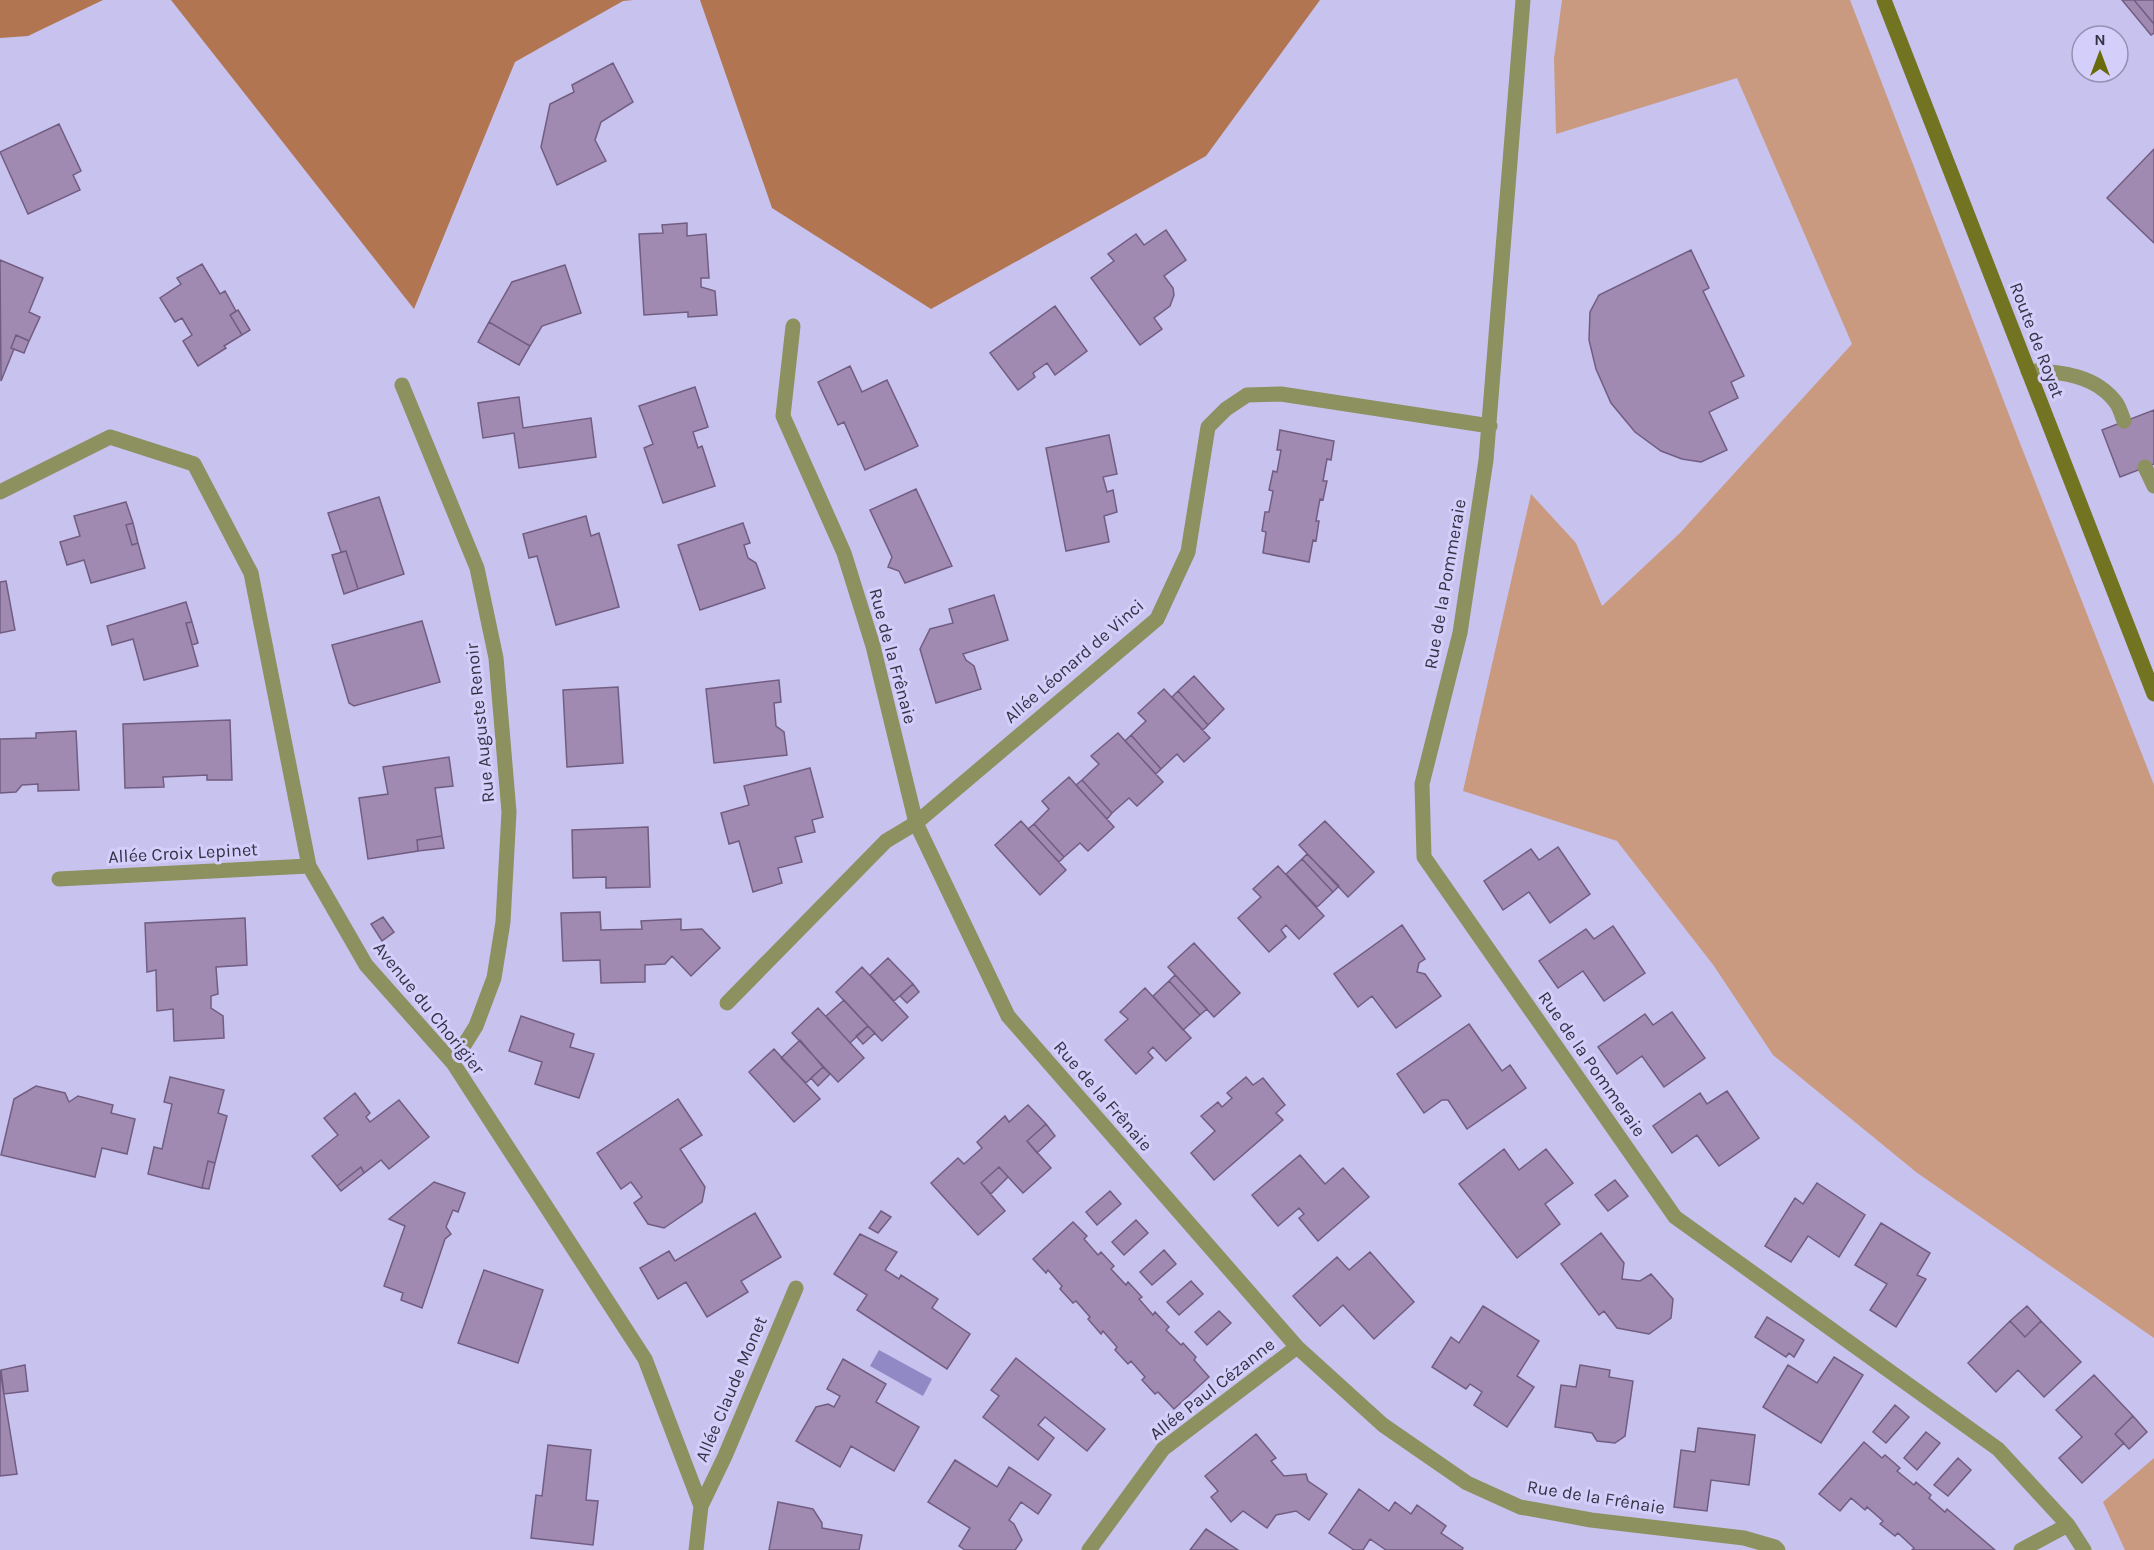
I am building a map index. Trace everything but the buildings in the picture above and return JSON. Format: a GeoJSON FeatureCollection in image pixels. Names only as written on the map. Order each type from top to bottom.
{"type":"FeatureCollection","features":[{"type":"Feature","properties":{"kind":"main road","name":"Route de Royat"},"geometry":{"type":"LineString","coordinates":[[1884,0],[2154,694]]}},
{"type":"Feature","properties":{"kind":"street","name":"Rue de la Pommeraie"},"geometry":{"type":"LineString","coordinates":[[1523,0],[1490,426],[1460,633],[1422,784],[1424,857],[1675,1217],[1998,1449],[2068,1524],[2084,1550]]}},
{"type":"Feature","properties":{"kind":"street","name":"Rue de la Frênaie"},"geometry":{"type":"LineString","coordinates":[[792,326],[783,416],[844,553],[873,646],[916,823],[1008,1016],[1297,1347],[1383,1425],[1467,1482],[1520,1507],[1591,1520],[1744,1538],[1775,1546],[1778,1550]]}},
{"type":"Feature","properties":{"kind":"street"},"geometry":{"type":"LineString","coordinates":[[2028,370],[2060,373],[2095,384],[2116,404],[2124,422]]}},
{"type":"Feature","properties":{"kind":"street","name":"Rue Auguste Renoir"},"geometry":{"type":"LineString","coordinates":[[402,385],[477,568],[496,658],[509,812],[503,922],[494,978],[476,1026],[453,1062]]}},
{"type":"Feature","properties":{"kind":"street","name":"Allée Léonard de Vinci"},"geometry":{"type":"LineString","coordinates":[[727,1003],[886,842],[916,823],[1157,619],[1188,552],[1208,427],[1226,409],[1247,395],[1281,394],[1490,426]]}},
{"type":"Feature","properties":{"kind":"street","name":"Avenue du Chorigier"},"geometry":{"type":"LineString","coordinates":[[0,492],[110,437],[194,464],[251,573],[309,866],[366,965],[453,1062],[645,1359],[701,1506]]}},
{"type":"Feature","properties":{"kind":"street"},"geometry":{"type":"LineString","coordinates":[[2145,467],[2154,486]]}},
{"type":"Feature","properties":{"kind":"street","name":"Allée Croix Lepinet"},"geometry":{"type":"LineString","coordinates":[[59,879],[309,866]]}},
{"type":"Feature","properties":{"kind":"street","name":"Allée Claude Monet"},"geometry":{"type":"LineString","coordinates":[[701,1506],[725,1456],[796,1288]]}},
{"type":"Feature","properties":{"kind":"street","name":"Allée Paul Cézanne"},"geometry":{"type":"LineString","coordinates":[[1089,1550],[1163,1449],[1297,1347]]}},
{"type":"Feature","properties":{"kind":"street"},"geometry":{"type":"LineString","coordinates":[[696,1550],[701,1506]]}},
{"type":"Feature","properties":{"kind":"street"},"geometry":{"type":"LineString","coordinates":[[2021,1550],[2068,1524]]}},
{"type":"Feature","properties":{"kind":"shaded area"},"geometry":{"type":"Polygon","coordinates":[[[0,0],[103,0],[28,36],[0,38],[0,0]]]}},
{"type":"Feature","properties":{"kind":"shaded area"},"geometry":{"type":"Polygon","coordinates":[[[171,0],[633,0],[623,1],[515,62],[414,309],[171,0]]]}},
{"type":"Feature","properties":{"kind":"shaded area"},"geometry":{"type":"Polygon","coordinates":[[[700,0],[1320,0],[1206,156],[931,309],[772,208],[700,0]]]}},
{"type":"Feature","properties":{"kind":"shaded area"},"geometry":{"type":"Polygon","coordinates":[[[1562,0],[1850,0],[2154,785],[2154,1338],[1916,1172],[1773,1055],[1714,966],[1617,841],[1463,791],[1531,494],[1576,543],[1602,606],[1680,533],[1852,344],[1737,78],[1556,134],[1554,59],[1562,0]]]}},
{"type":"Feature","properties":{"kind":"shaded area"},"geometry":{"type":"Polygon","coordinates":[[[879,1350],[932,1379],[923,1396],[870,1366],[879,1350]]]}},
{"type":"Feature","properties":{"kind":"shaded area"},"geometry":{"type":"Polygon","coordinates":[[[2154,1458],[2154,1550],[2125,1550],[2103,1502],[2154,1458]]]}}]}
